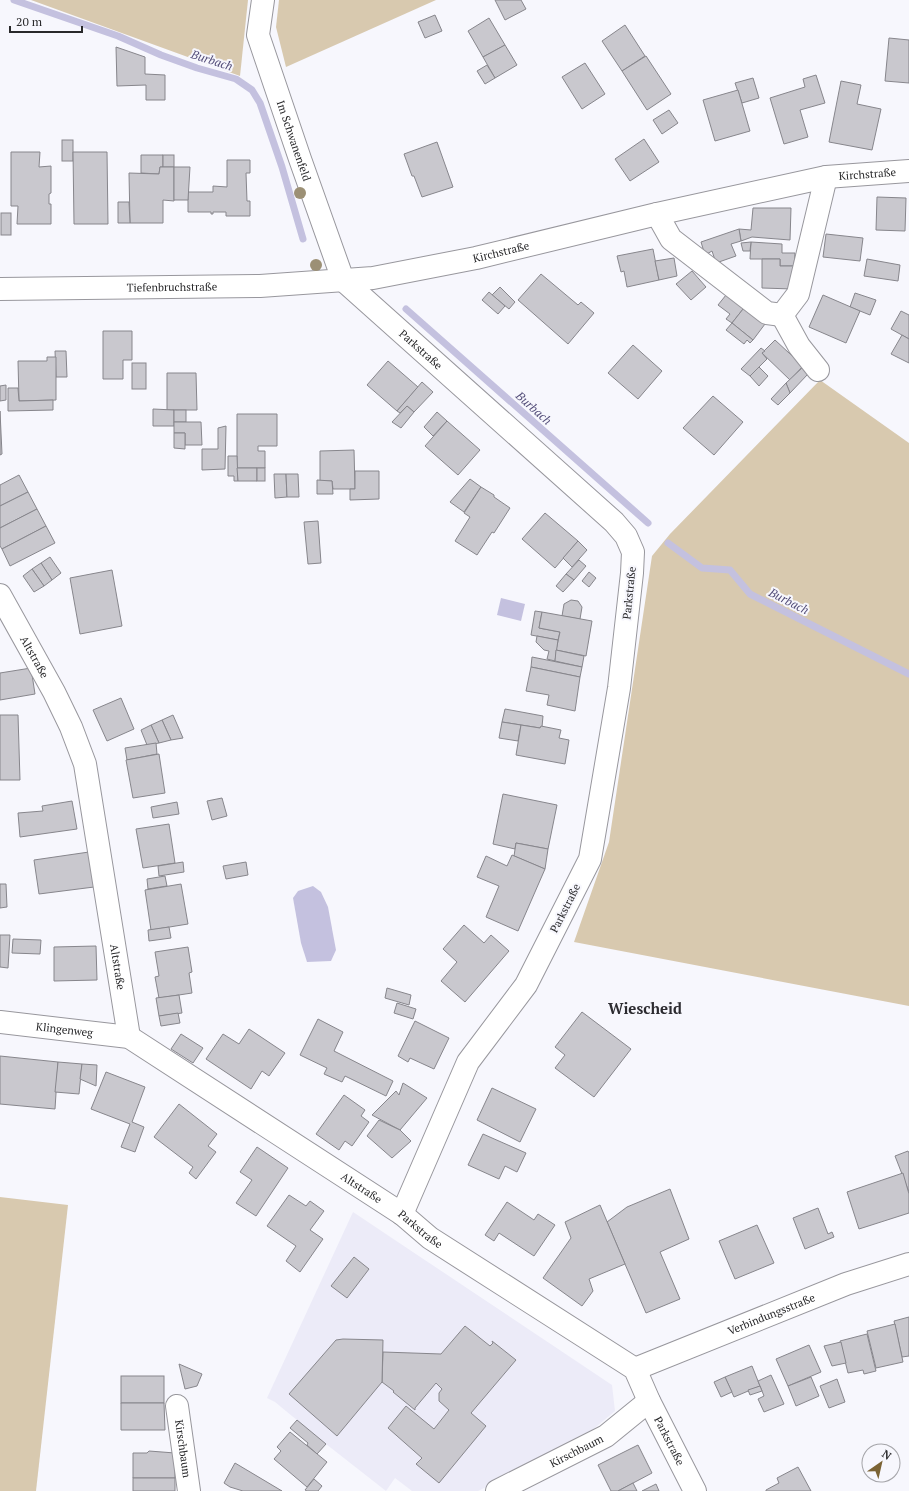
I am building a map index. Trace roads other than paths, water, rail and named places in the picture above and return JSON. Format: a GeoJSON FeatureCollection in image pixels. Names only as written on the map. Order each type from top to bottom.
{"type":"FeatureCollection","features":[{"type":"Feature","properties":{"kind":"street","name":"Im Schwanenfeld"},"geometry":{"type":"LineString","coordinates":[[263,0],[258,35],[343,280]]}},
{"type":"Feature","properties":{"kind":"street","name":"Kirchstraße"},"geometry":{"type":"LineString","coordinates":[[343,280],[373,278],[476,258],[657,214],[826,177],[909,171]]}},
{"type":"Feature","properties":{"kind":"street","name":"Kirchstraße"},"geometry":{"type":"LineString","coordinates":[[782,315],[798,294],[826,177]]}},
{"type":"Feature","properties":{"kind":"street"},"geometry":{"type":"LineString","coordinates":[[657,214],[671,239],[767,313],[782,315],[799,346],[818,370]]}},
{"type":"Feature","properties":{"kind":"street","name":"Tiefenbruchstraße"},"geometry":{"type":"LineString","coordinates":[[0,288],[260,286],[343,280]]}},
{"type":"Feature","properties":{"kind":"street","name":"Parkstraße"},"geometry":{"type":"LineString","coordinates":[[343,280],[614,522],[626,536],[633,552],[619,688],[590,859],[526,985],[468,1062],[402,1214],[430,1238],[636,1369],[649,1401],[695,1491]]}},
{"type":"Feature","properties":{"kind":"street","name":"Altstraße"},"geometry":{"type":"LineString","coordinates":[[0,595],[57,699],[71,727],[85,764],[129,1037],[402,1214]]}},
{"type":"Feature","properties":{"kind":"street","name":"Klingenweg"},"geometry":{"type":"LineString","coordinates":[[0,1022],[129,1037]]}},
{"type":"Feature","properties":{"kind":"street","name":"Verbindungsstraße"},"geometry":{"type":"LineString","coordinates":[[636,1369],[846,1284],[909,1264]]}},
{"type":"Feature","properties":{"kind":"street","name":"Kirschbaum"},"geometry":{"type":"LineString","coordinates":[[497,1491],[606,1436],[649,1401]]}},
{"type":"Feature","properties":{"kind":"street","name":"Kirschbaum"},"geometry":{"type":"LineString","coordinates":[[177,1406],[190,1491]]}},
{"type":"Feature","properties":{"kind":"waterway","name":"Burbach"},"geometry":{"type":"LineString","coordinates":[[14,0],[118,36],[161,55],[197,68],[236,79],[252,90],[260,103],[282,167],[303,239]]}},
{"type":"Feature","properties":{"kind":"waterway","name":"Burbach"},"geometry":{"type":"LineString","coordinates":[[406,309],[648,523]]}},
{"type":"Feature","properties":{"kind":"waterway","name":"Burbach"},"geometry":{"type":"LineString","coordinates":[[668,543],[702,568],[730,570],[750,594],[909,674]]}},
{"type":"Feature","properties":{"kind":"district","name":"Wiescheid"},"geometry":{"type":"Point","coordinates":[645,1008]}}]}
